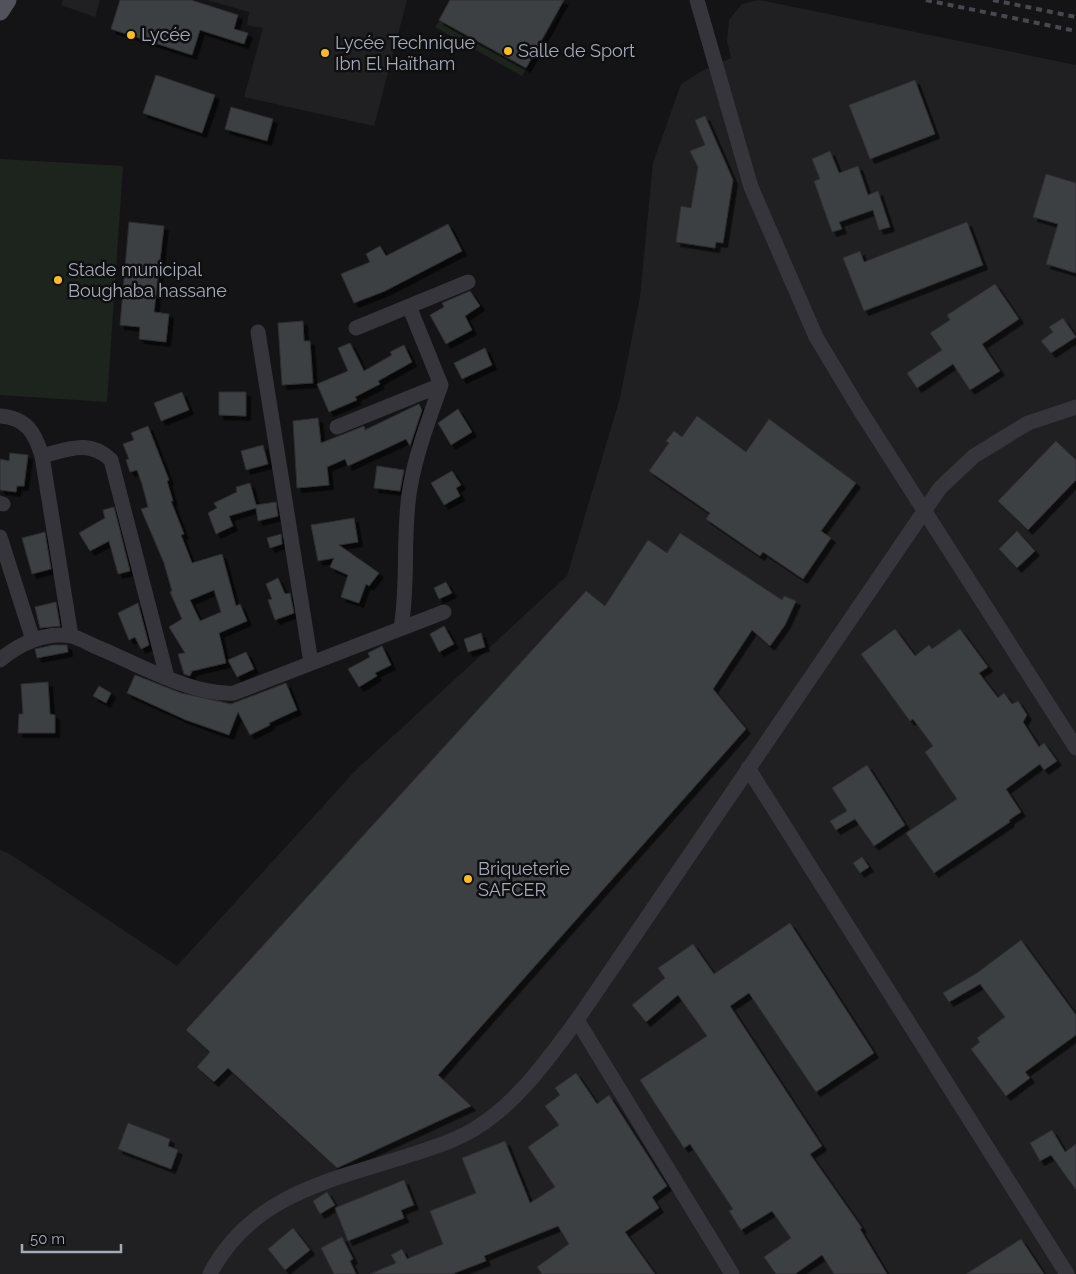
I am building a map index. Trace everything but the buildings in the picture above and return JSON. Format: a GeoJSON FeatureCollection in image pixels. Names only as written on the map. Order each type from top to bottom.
{"type":"FeatureCollection","features":[{"type":"Feature","properties":{"kind":"main road"},"geometry":{"type":"LineString","coordinates":[[0,11],[7,0]]}},
{"type":"Feature","properties":{"kind":"street"},"geometry":{"type":"LineString","coordinates":[[697,0],[751,187],[785,270],[816,337],[858,407],[1076,748]]}},
{"type":"Feature","properties":{"kind":"street"},"geometry":{"type":"LineString","coordinates":[[356,328],[468,282]]}},
{"type":"Feature","properties":{"kind":"street"},"geometry":{"type":"LineString","coordinates":[[400,628],[406,600],[410,488],[416,461],[441,385],[410,306]]}},
{"type":"Feature","properties":{"kind":"street"},"geometry":{"type":"LineString","coordinates":[[258,332],[311,663]]}},
{"type":"Feature","properties":{"kind":"street"},"geometry":{"type":"LineString","coordinates":[[337,427],[441,385]]}},
{"type":"Feature","properties":{"kind":"street"},"geometry":{"type":"LineString","coordinates":[[210,1274],[235,1237],[266,1209],[295,1192],[443,1144],[475,1129],[504,1109],[532,1079],[577,1020],[940,488],[974,456],[1028,423],[1076,407]]}},
{"type":"Feature","properties":{"kind":"street"},"geometry":{"type":"LineString","coordinates":[[0,416],[20,421],[36,435],[42,456],[71,636]]}},
{"type":"Feature","properties":{"kind":"street"},"geometry":{"type":"LineString","coordinates":[[42,456],[73,447],[89,448],[102,452],[111,460],[166,677]]}},
{"type":"Feature","properties":{"kind":"street"},"geometry":{"type":"LineString","coordinates":[[0,537],[33,640]]}},
{"type":"Feature","properties":{"kind":"street"},"geometry":{"type":"LineString","coordinates":[[0,660],[13,648],[33,640],[71,636],[166,677],[219,694],[234,693],[444,612]]}},
{"type":"Feature","properties":{"kind":"street"},"geometry":{"type":"LineString","coordinates":[[748,768],[1067,1274]]}},
{"type":"Feature","properties":{"kind":"street"},"geometry":{"type":"LineString","coordinates":[[577,1020],[732,1274]]}},
{"type":"Feature","properties":{"kind":"shaded area"},"geometry":{"type":"Polygon","coordinates":[[[63,0],[100,0],[95,17],[61,5],[63,0]]]}},
{"type":"Feature","properties":{"kind":"shaded area","name":"Lycée Technique Ibn El Haïtham"},"geometry":{"type":"Polygon","coordinates":[[[207,0],[407,0],[374,126],[244,97],[263,28],[247,25],[249,12],[207,0]]]}},
{"type":"Feature","properties":{"kind":"shaded area","name":"Salle de Sport"},"geometry":{"type":"Polygon","coordinates":[[[453,0],[538,0],[561,12],[522,76],[435,27],[453,0]]]}},
{"type":"Feature","properties":{"kind":"shaded area"},"geometry":{"type":"Polygon","coordinates":[[[759,0],[1076,65],[1076,1274],[0,1274],[0,850],[10,854],[177,966],[355,771],[567,576],[620,398],[640,297],[653,163],[681,84],[702,71],[731,58],[727,41],[729,20],[742,4],[759,0]]]}},
{"type":"Feature","properties":{"kind":"shaded area","name":"Stade municipal Boughaba hassane"},"geometry":{"type":"Polygon","coordinates":[[[0,159],[123,166],[107,402],[0,395],[0,159]]]}},
{"type":"Feature","properties":{"kind":"railway"},"geometry":{"type":"LineString","coordinates":[[926,0],[1076,31]]}},
{"type":"Feature","properties":{"kind":"railway"},"geometry":{"type":"LineString","coordinates":[[993,0],[1076,17]]}},
{"type":"Feature","properties":{"kind":"place","name":"Lycée"},"geometry":{"type":"Point","coordinates":[131,35]}},
{"type":"Feature","properties":{"kind":"place","name":"Salle de Sport"},"geometry":{"type":"Point","coordinates":[508,51]}},
{"type":"Feature","properties":{"kind":"place","name":"Lycée Technique Ibn El Haïtham"},"geometry":{"type":"Point","coordinates":[325,53]}},
{"type":"Feature","properties":{"kind":"place","name":"Stade municipal Boughaba hassane"},"geometry":{"type":"Point","coordinates":[58,280]}},
{"type":"Feature","properties":{"kind":"place","name":"Briqueterie SAFCER"},"geometry":{"type":"Point","coordinates":[468,879]}}]}
